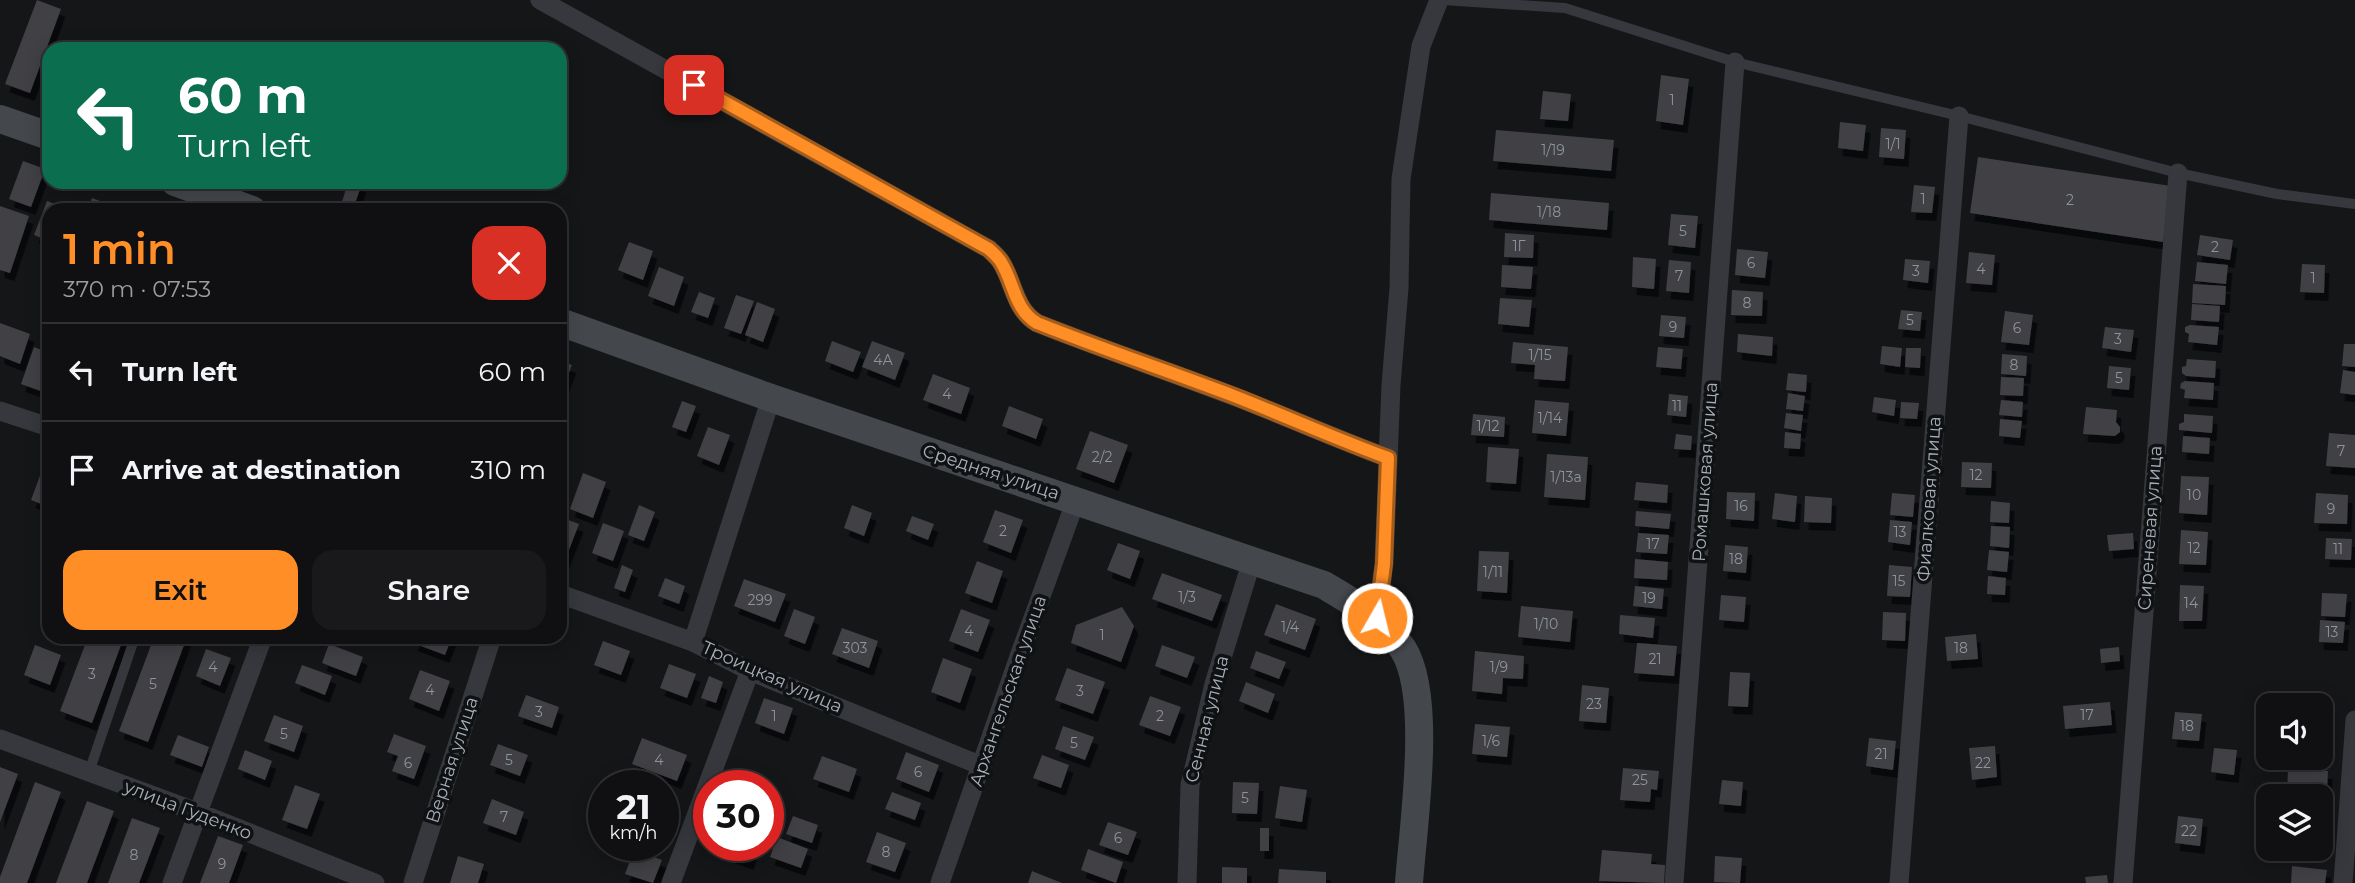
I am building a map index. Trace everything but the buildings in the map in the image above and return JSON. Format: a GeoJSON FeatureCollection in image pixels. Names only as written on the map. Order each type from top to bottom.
{"type":"FeatureCollection","features":[{"type":"Feature","properties":{"kind":"street"},"geometry":{"type":"LineString","coordinates":[[540,0],[989,249],[1001,262],[1017,301],[1027,317],[1037,323],[1106,351],[1234,396],[1305,427],[1388,458]]}},
{"type":"Feature","properties":{"kind":"street"},"geometry":{"type":"LineString","coordinates":[[1377,618],[1384,564],[1399,288],[1401,179],[1421,46],[1441,0]]}},
{"type":"Feature","properties":{"kind":"street","name":"Ромашковая улица"},"geometry":{"type":"LineString","coordinates":[[1674,883],[1735,62]]}},
{"type":"Feature","properties":{"kind":"street","name":"Фиалковая улица"},"geometry":{"type":"LineString","coordinates":[[1899,883],[1959,116]]}},
{"type":"Feature","properties":{"kind":"street"},"geometry":{"type":"LineString","coordinates":[[0,119],[42,134]]}},
{"type":"Feature","properties":{"kind":"street","name":"Сиреневая улица"},"geometry":{"type":"LineString","coordinates":[[2123,883],[2178,173]]}},
{"type":"Feature","properties":{"kind":"street"},"geometry":{"type":"LineString","coordinates":[[194,189],[233,203]]}},
{"type":"Feature","properties":{"kind":"street","name":"Средняя улица"},"geometry":{"type":"LineString","coordinates":[[567,325],[771,398],[1324,585],[1377,618],[1404,650],[1417,687],[1419,743],[1409,883]]}},
{"type":"Feature","properties":{"kind":"street"},"geometry":{"type":"LineString","coordinates":[[693,642],[771,398]]}},
{"type":"Feature","properties":{"kind":"street"},"geometry":{"type":"LineString","coordinates":[[0,411],[42,425]]}},
{"type":"Feature","properties":{"kind":"street","name":"Архангельская улица"},"geometry":{"type":"LineString","coordinates":[[940,883],[1076,500]]}},
{"type":"Feature","properties":{"kind":"street","name":"Сенная улица"},"geometry":{"type":"LineString","coordinates":[[1187,883],[1190,785],[1214,684],[1252,560]]}},
{"type":"Feature","properties":{"kind":"street","name":"Троицкая улица"},"geometry":{"type":"LineString","coordinates":[[567,597],[693,642],[750,671],[982,765]]}},
{"type":"Feature","properties":{"kind":"street"},"geometry":{"type":"LineString","coordinates":[[172,883],[260,644]]}},
{"type":"Feature","properties":{"kind":"street","name":"Верная улица"},"geometry":{"type":"LineString","coordinates":[[413,883],[490,644]]}},
{"type":"Feature","properties":{"kind":"street"},"geometry":{"type":"LineString","coordinates":[[671,883],[750,671]]}},
{"type":"Feature","properties":{"kind":"street"},"geometry":{"type":"LineString","coordinates":[[2343,883],[2355,720]]}},
{"type":"Feature","properties":{"kind":"street","name":"улица Гуденко"},"geometry":{"type":"LineString","coordinates":[[0,739],[197,812],[374,883]]}},
{"type":"Feature","properties":{"kind":"lane"},"geometry":{"type":"LineString","coordinates":[[1441,0],[1565,8],[1735,62],[2178,173],[2277,194],[2355,204]]}},
{"type":"Feature","properties":{"kind":"lane"},"geometry":{"type":"LineString","coordinates":[[89,772],[133,644]]}},
{"type":"Feature","properties":{"kind":"route"},"geometry":{"type":"LineString","coordinates":[[694,85],[989,249],[1001,262],[1017,301],[1027,317],[1037,323],[1106,351],[1234,396],[1305,427],[1388,458],[1384,564],[1377,618]]}}]}
